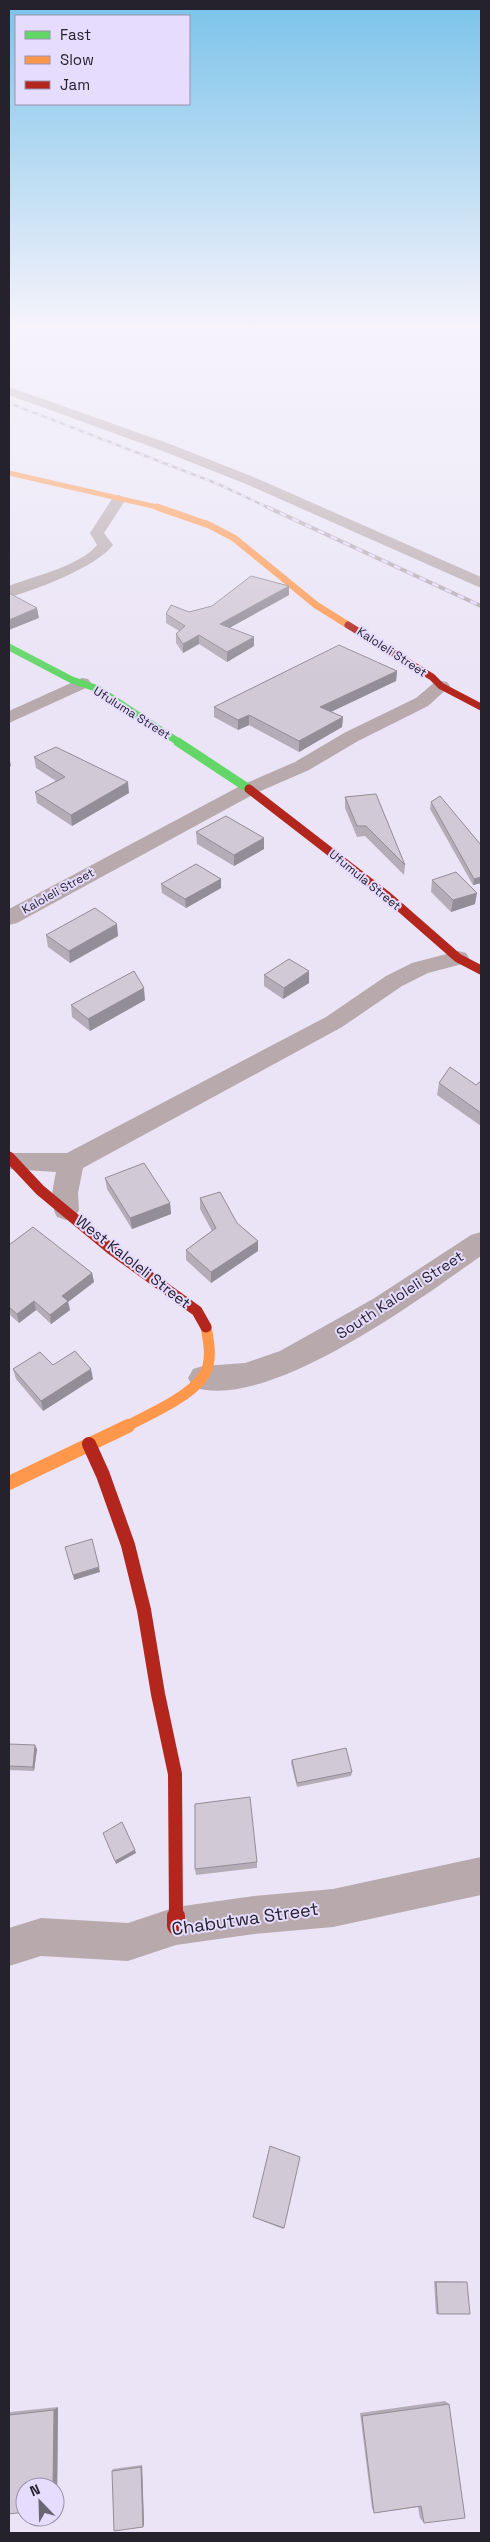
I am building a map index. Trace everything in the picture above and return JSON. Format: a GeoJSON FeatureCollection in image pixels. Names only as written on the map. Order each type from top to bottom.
{"type":"FeatureCollection","features":[{"type":"Feature","properties":{"kind":"street"},"geometry":{"type":"LineString","coordinates":[[153,442],[239,476],[481,583]]}},
{"type":"Feature","properties":{"kind":"street","name":"Kaloleli Street"},"geometry":{"type":"LineString","coordinates":[[9,473],[159,507],[219,529],[248,549],[316,605],[432,677],[441,686],[422,702],[351,737],[302,766],[249,789],[9,918]]}},
{"type":"Feature","properties":{"kind":"street"},"geometry":{"type":"LineString","coordinates":[[9,592],[69,568],[99,553],[105,545],[97,533],[119,499]]}},
{"type":"Feature","properties":{"kind":"street","name":"Ufuluma Street"},"geometry":{"type":"LineString","coordinates":[[9,647],[98,689],[249,789]]}},
{"type":"Feature","properties":{"kind":"street"},"geometry":{"type":"LineString","coordinates":[[9,718],[82,683]]}},
{"type":"Feature","properties":{"kind":"street"},"geometry":{"type":"LineString","coordinates":[[441,686],[481,707]]}},
{"type":"Feature","properties":{"kind":"street","name":"Ufumula Street"},"geometry":{"type":"LineString","coordinates":[[249,789],[386,895],[458,958],[481,970]]}},
{"type":"Feature","properties":{"kind":"street"},"geometry":{"type":"LineString","coordinates":[[11,1159],[71,1163],[334,1022],[394,981],[420,968],[458,958]]}},
{"type":"Feature","properties":{"kind":"street","name":"West Kaloleli Street"},"geometry":{"type":"LineString","coordinates":[[11,1159],[40,1190],[111,1249],[197,1311],[207,1328],[209,1360],[203,1378]]}},
{"type":"Feature","properties":{"kind":"street"},"geometry":{"type":"LineString","coordinates":[[66,1210],[65,1193],[71,1163]]}},
{"type":"Feature","properties":{"kind":"street","name":"South Kaloleli Street"},"geometry":{"type":"LineString","coordinates":[[203,1378],[234,1377],[281,1363],[363,1321],[481,1242]]}},
{"type":"Feature","properties":{"kind":"street"},"geometry":{"type":"LineString","coordinates":[[9,1483],[166,1406],[203,1378]]}},
{"type":"Feature","properties":{"kind":"street"},"geometry":{"type":"LineString","coordinates":[[89,1444],[103,1474],[128,1545],[144,1610],[158,1694],[175,1774],[176,1926]]}},
{"type":"Feature","properties":{"kind":"street","name":"Chabutwa Street"},"geometry":{"type":"LineString","coordinates":[[9,1947],[41,1937],[128,1942],[176,1926],[254,1915],[333,1908],[481,1876]]}},
{"type":"Feature","properties":{"kind":"building"},"geometry":{"type":"Polygon","coordinates":[[[251,576],[289,586],[220,624],[254,637],[227,652],[199,635],[183,644],[176,634],[185,626],[166,614],[171,605],[189,612],[212,606],[251,576]]]}},
{"type":"Feature","properties":{"kind":"building"},"geometry":{"type":"Polygon","coordinates":[[[9,593],[37,608],[9,620],[9,593]]]}},
{"type":"Feature","properties":{"kind":"building"},"geometry":{"type":"Polygon","coordinates":[[[339,645],[397,671],[320,707],[343,717],[299,741],[249,715],[238,720],[214,707],[339,645]]]}},
{"type":"Feature","properties":{"kind":"building"},"geometry":{"type":"Polygon","coordinates":[[[56,747],[128,782],[71,815],[35,792],[65,777],[34,757],[56,747]]]}},
{"type":"Feature","properties":{"kind":"building"},"geometry":{"type":"Polygon","coordinates":[[[376,794],[405,865],[366,826],[357,826],[345,797],[376,794]]]}},
{"type":"Feature","properties":{"kind":"building"},"geometry":{"type":"Polygon","coordinates":[[[440,796],[481,845],[481,877],[474,879],[431,802],[440,796]]]}},
{"type":"Feature","properties":{"kind":"building"},"geometry":{"type":"Polygon","coordinates":[[[226,816],[264,838],[234,855],[196,832],[226,816]]]}},
{"type":"Feature","properties":{"kind":"building"},"geometry":{"type":"Polygon","coordinates":[[[196,864],[221,879],[185,899],[161,884],[196,864]]]}},
{"type":"Feature","properties":{"kind":"building"},"geometry":{"type":"Polygon","coordinates":[[[456,872],[477,893],[453,900],[432,880],[456,872]]]}},
{"type":"Feature","properties":{"kind":"building"},"geometry":{"type":"Polygon","coordinates":[[[95,908],[117,924],[69,951],[46,935],[95,908]]]}},
{"type":"Feature","properties":{"kind":"building"},"geometry":{"type":"Polygon","coordinates":[[[289,959],[309,971],[284,988],[264,975],[289,959]]]}},
{"type":"Feature","properties":{"kind":"building"},"geometry":{"type":"Polygon","coordinates":[[[134,971],[144,988],[88,1019],[71,1005],[134,971]]]}},
{"type":"Feature","properties":{"kind":"building"},"geometry":{"type":"Polygon","coordinates":[[[450,1067],[476,1085],[481,1081],[481,1113],[439,1083],[450,1067]]]}},
{"type":"Feature","properties":{"kind":"building"},"geometry":{"type":"Polygon","coordinates":[[[144,1163],[170,1203],[130,1218],[105,1178],[144,1163]]]}},
{"type":"Feature","properties":{"kind":"building"},"geometry":{"type":"Polygon","coordinates":[[[220,1192],[237,1223],[258,1241],[211,1272],[186,1250],[216,1228],[200,1198],[220,1192]]]}},
{"type":"Feature","properties":{"kind":"building"},"geometry":{"type":"Polygon","coordinates":[[[33,1227],[92,1273],[62,1296],[68,1301],[50,1315],[34,1301],[17,1314],[9,1307],[9,1245],[33,1227]]]}},
{"type":"Feature","properties":{"kind":"building"},"geometry":{"type":"Polygon","coordinates":[[[75,1351],[91,1369],[41,1401],[13,1369],[40,1352],[53,1365],[75,1351]]]}},
{"type":"Feature","properties":{"kind":"building"},"geometry":{"type":"Polygon","coordinates":[[[92,1539],[99,1567],[73,1575],[65,1547],[92,1539]]]}},
{"type":"Feature","properties":{"kind":"building"},"geometry":{"type":"Polygon","coordinates":[[[9,1744],[35,1745],[33,1767],[9,1766],[9,1744]]]}},
{"type":"Feature","properties":{"kind":"building"},"geometry":{"type":"Polygon","coordinates":[[[346,1748],[352,1772],[297,1783],[292,1760],[346,1748]]]}},
{"type":"Feature","properties":{"kind":"building"},"geometry":{"type":"Polygon","coordinates":[[[250,1797],[257,1862],[195,1869],[195,1804],[250,1797]]]}},
{"type":"Feature","properties":{"kind":"building"},"geometry":{"type":"Polygon","coordinates":[[[122,1822],[135,1850],[115,1861],[103,1833],[122,1822]]]}},
{"type":"Feature","properties":{"kind":"building"},"geometry":{"type":"Polygon","coordinates":[[[270,2146],[300,2157],[284,2228],[253,2217],[270,2146]]]}},
{"type":"Feature","properties":{"kind":"building"},"geometry":{"type":"Polygon","coordinates":[[[436,2282],[467,2282],[470,2314],[438,2314],[436,2282]]]}},
{"type":"Feature","properties":{"kind":"building"},"geometry":{"type":"Polygon","coordinates":[[[449,2404],[465,2518],[424,2523],[421,2506],[374,2513],[362,2416],[449,2404]]]}},
{"type":"Feature","properties":{"kind":"building"},"geometry":{"type":"Polygon","coordinates":[[[54,2410],[53,2477],[15,2477],[15,2513],[9,2514],[9,2415],[54,2410]]]}},
{"type":"Feature","properties":{"kind":"building"},"geometry":{"type":"Polygon","coordinates":[[[141,2467],[143,2527],[114,2531],[112,2471],[141,2467]]]}},
{"type":"Feature","properties":{"kind":"railway"},"geometry":{"type":"LineString","coordinates":[[109,442],[218,484],[269,508]]}},
{"type":"Feature","properties":{"kind":"railway"},"geometry":{"type":"LineString","coordinates":[[267,507],[481,606]]}},
{"type":"Feature","properties":{"kind":"traffic: fast"},"geometry":{"type":"LineString","coordinates":[[9,647],[72,680],[98,689],[249,789]]}},
{"type":"Feature","properties":{"kind":"traffic: slow"},"geometry":{"type":"LineString","coordinates":[[9,473],[124,498],[182,514],[209,525],[234,538],[316,605],[348,625]]}},
{"type":"Feature","properties":{"kind":"traffic: slow"},"geometry":{"type":"LineString","coordinates":[[9,1483],[146,1417],[194,1387],[204,1376],[208,1364],[209,1346],[206,1327]]}},
{"type":"Feature","properties":{"kind":"traffic: jam"},"geometry":{"type":"LineString","coordinates":[[348,625],[432,677],[441,686],[481,707]]}},
{"type":"Feature","properties":{"kind":"traffic: jam"},"geometry":{"type":"LineString","coordinates":[[249,789],[386,895],[458,958],[481,970]]}},
{"type":"Feature","properties":{"kind":"traffic: jam"},"geometry":{"type":"LineString","coordinates":[[9,1157],[40,1190],[111,1249],[197,1311],[206,1327]]}},
{"type":"Feature","properties":{"kind":"traffic: jam"},"geometry":{"type":"LineString","coordinates":[[89,1444],[103,1475],[128,1545],[144,1610],[158,1694],[175,1774],[176,1926]]}}]}
